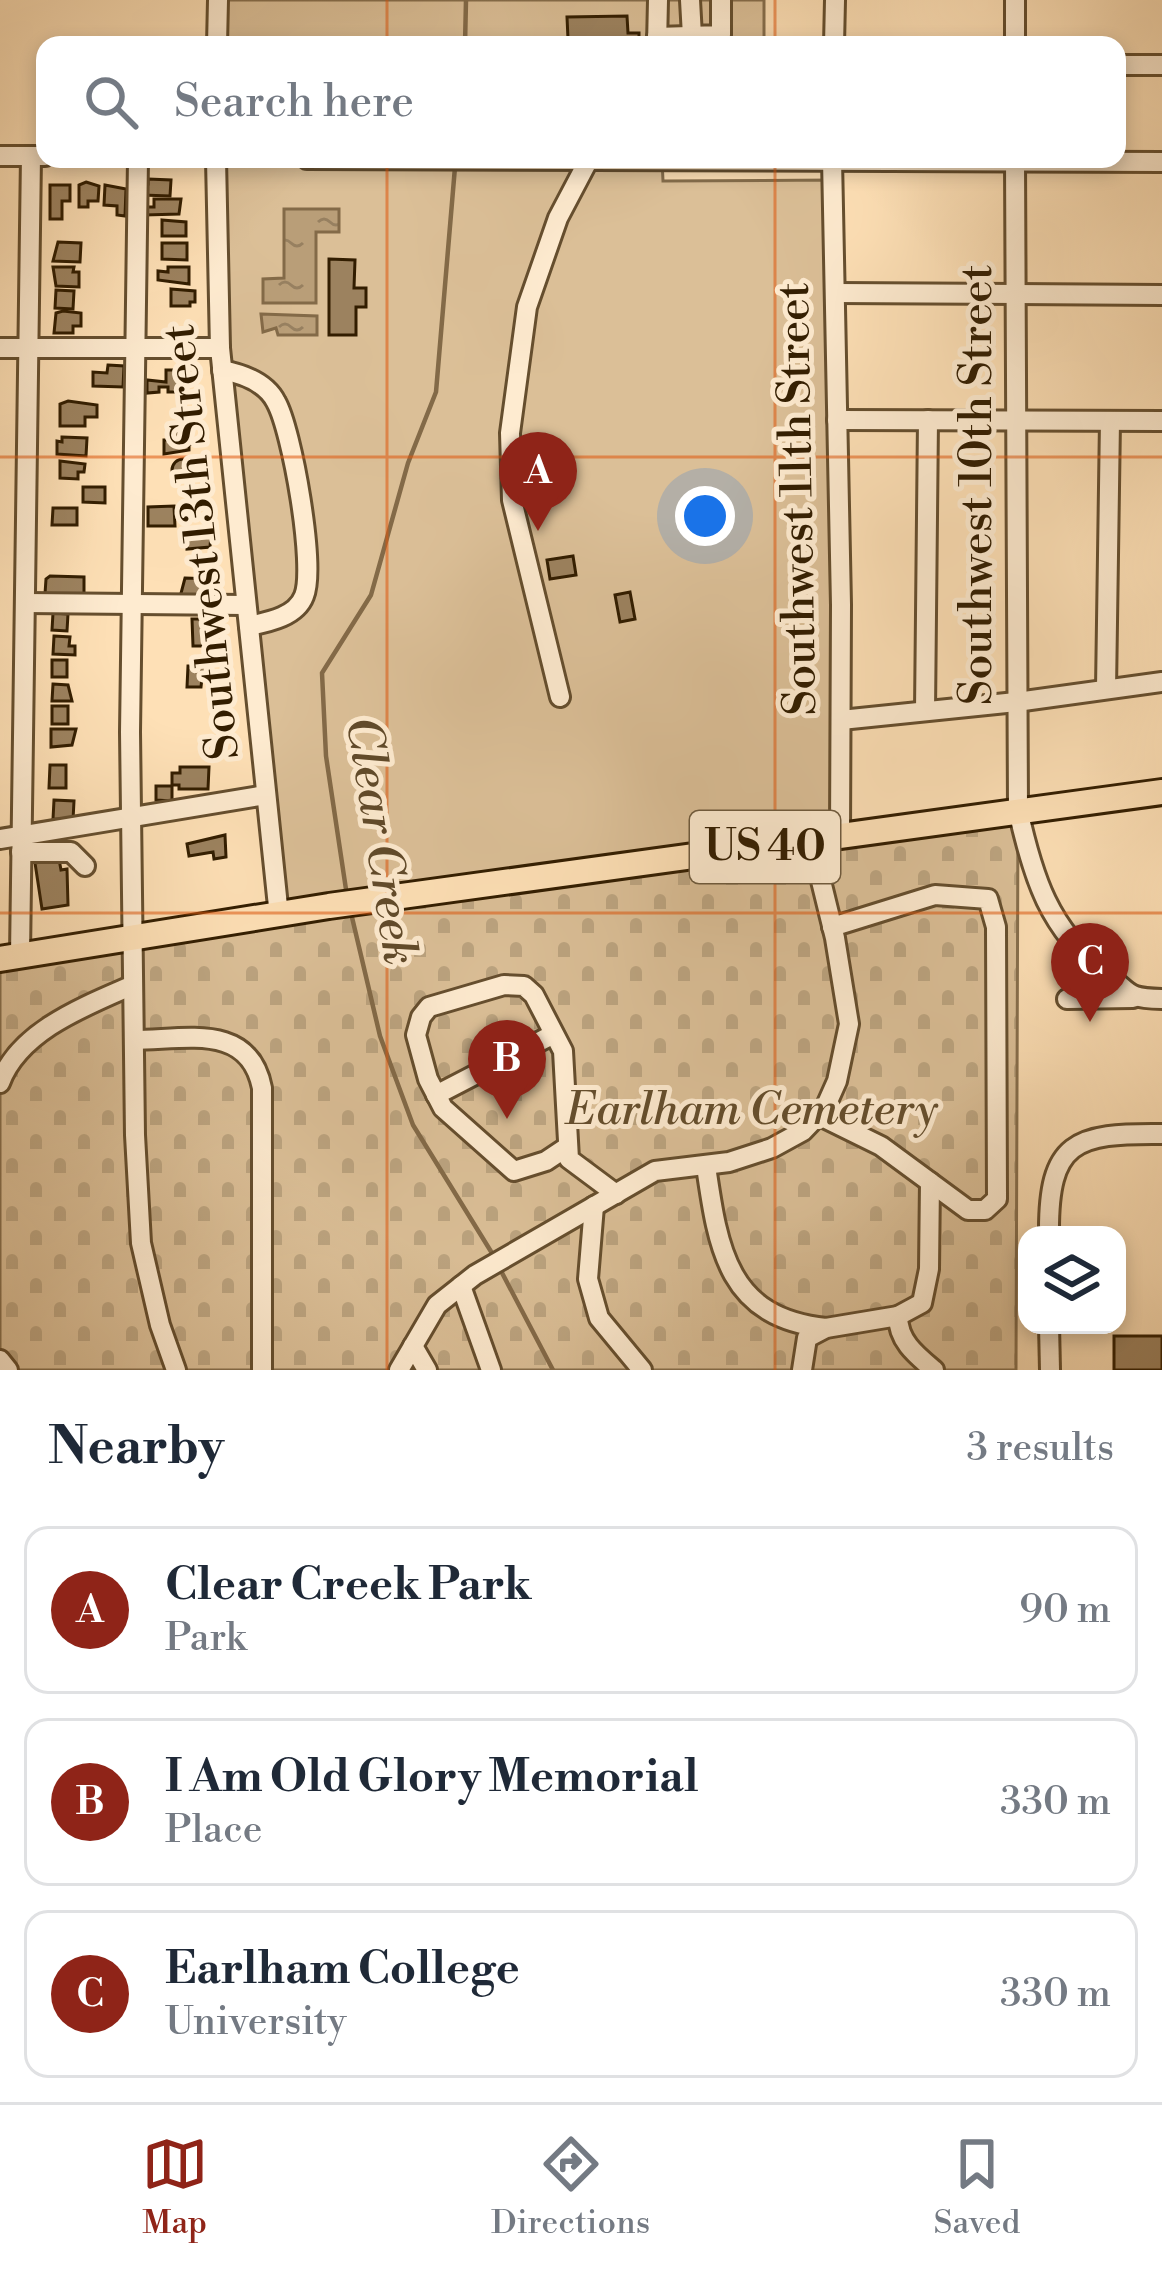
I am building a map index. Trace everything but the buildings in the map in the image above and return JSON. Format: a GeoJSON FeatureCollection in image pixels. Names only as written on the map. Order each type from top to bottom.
{"type":"FeatureCollection","features":[{"type":"Feature","properties":{"kind":"main road","name":"US 40"},"geometry":{"type":"LineString","coordinates":[[10,957],[328,906],[1162,793]]}},
{"type":"Feature","properties":{"kind":"street"},"geometry":{"type":"LineString","coordinates":[[218,0],[218,36]]}},
{"type":"Feature","properties":{"kind":"street"},"geometry":{"type":"LineString","coordinates":[[657,36],[658,0]]}},
{"type":"Feature","properties":{"kind":"street"},"geometry":{"type":"LineString","coordinates":[[690,0],[692,36],[721,35],[721,0]]}},
{"type":"Feature","properties":{"kind":"street"},"geometry":{"type":"LineString","coordinates":[[834,36],[835,0]]}},
{"type":"Feature","properties":{"kind":"street"},"geometry":{"type":"LineString","coordinates":[[1015,36],[1016,0]]}},
{"type":"Feature","properties":{"kind":"street"},"geometry":{"type":"LineString","coordinates":[[1126,65],[1162,65]]}},
{"type":"Feature","properties":{"kind":"street"},"geometry":{"type":"LineString","coordinates":[[0,156],[36,156]]}},
{"type":"Feature","properties":{"kind":"street"},"geometry":{"type":"LineString","coordinates":[[1126,162],[1162,162]]}},
{"type":"Feature","properties":{"kind":"street"},"geometry":{"type":"LineString","coordinates":[[10,957],[21,915],[28,348],[37,168]]}},
{"type":"Feature","properties":{"kind":"street"},"geometry":{"type":"LineString","coordinates":[[138,168],[130,732],[134,1040],[141,1243],[172,1366]]}},
{"type":"Feature","properties":{"kind":"street","name":"Southwest 13th Street"},"geometry":{"type":"LineString","coordinates":[[215,168],[220,348],[279,916]]}},
{"type":"Feature","properties":{"kind":"street"},"geometry":{"type":"LineString","coordinates":[[560,697],[512,500],[510,434],[527,308],[580,168]]}},
{"type":"Feature","properties":{"kind":"street","name":"Southwest 11th Street"},"geometry":{"type":"LineString","coordinates":[[832,168],[840,836]]}},
{"type":"Feature","properties":{"kind":"street","name":"Southwest 10th Street"},"geometry":{"type":"LineString","coordinates":[[1015,168],[1018,810],[1047,904],[1077,952],[1133,998]]}},
{"type":"Feature","properties":{"kind":"street"},"geometry":{"type":"LineString","coordinates":[[835,292],[1162,296]]}},
{"type":"Feature","properties":{"kind":"street"},"geometry":{"type":"LineString","coordinates":[[0,348],[220,348]]}},
{"type":"Feature","properties":{"kind":"street"},"geometry":{"type":"LineString","coordinates":[[222,370],[247,375],[276,400],[290,447],[309,574],[303,600],[288,614],[249,626]]}},
{"type":"Feature","properties":{"kind":"street"},"geometry":{"type":"LineString","coordinates":[[837,420],[1162,421]]}},
{"type":"Feature","properties":{"kind":"street"},"geometry":{"type":"LineString","coordinates":[[925,711],[928,420]]}},
{"type":"Feature","properties":{"kind":"street"},"geometry":{"type":"LineString","coordinates":[[1106,689],[1110,421]]}},
{"type":"Feature","properties":{"kind":"street"},"geometry":{"type":"LineString","coordinates":[[25,603],[246,605]]}},
{"type":"Feature","properties":{"kind":"street"},"geometry":{"type":"LineString","coordinates":[[841,719],[1162,682]]}},
{"type":"Feature","properties":{"kind":"street"},"geometry":{"type":"LineString","coordinates":[[22,844],[133,817],[266,795]]}},
{"type":"Feature","properties":{"kind":"street"},"geometry":{"type":"LineString","coordinates":[[0,839],[71,852],[85,866]]}},
{"type":"Feature","properties":{"kind":"street"},"geometry":{"type":"LineString","coordinates":[[399,1370],[437,1305],[497,1262],[655,1171],[706,1166],[772,1148],[803,1131],[818,1115],[838,1081],[849,1024],[811,840]]}},
{"type":"Feature","properties":{"kind":"street"},"geometry":{"type":"LineString","coordinates":[[818,1115],[881,1147],[968,1210],[985,1210],[997,1199],[993,908],[988,898],[935,895],[832,928]]}},
{"type":"Feature","properties":{"kind":"street"},"geometry":{"type":"LineString","coordinates":[[0,917],[21,915]]}},
{"type":"Feature","properties":{"kind":"street"},"geometry":{"type":"LineString","coordinates":[[0,1083],[8,1063],[39,1034],[133,985]]}},
{"type":"Feature","properties":{"kind":"street"},"geometry":{"type":"LineString","coordinates":[[567,1147],[546,1161],[514,1171],[451,1117],[436,1095],[416,1034],[429,1007],[505,985],[524,986],[534,995],[563,1051],[569,1159],[616,1194]]}},
{"type":"Feature","properties":{"kind":"street"},"geometry":{"type":"LineString","coordinates":[[1067,999],[1162,999]]}},
{"type":"Feature","properties":{"kind":"street"},"geometry":{"type":"LineString","coordinates":[[436,1095],[553,1034]]}},
{"type":"Feature","properties":{"kind":"street"},"geometry":{"type":"LineString","coordinates":[[134,1040],[211,1039],[236,1045],[258,1070],[262,1088],[262,1370]]}},
{"type":"Feature","properties":{"kind":"street"},"geometry":{"type":"LineString","coordinates":[[1049,1226],[1048,1192],[1067,1154],[1101,1134],[1162,1134]]}},
{"type":"Feature","properties":{"kind":"street"},"geometry":{"type":"LineString","coordinates":[[706,1166],[715,1228],[742,1291],[774,1317],[826,1328]]}},
{"type":"Feature","properties":{"kind":"street"},"geometry":{"type":"LineString","coordinates":[[802,1370],[807,1338],[826,1328],[898,1316],[922,1304],[929,1270],[930,1182]]}},
{"type":"Feature","properties":{"kind":"street"},"geometry":{"type":"LineString","coordinates":[[594,1206],[588,1279],[599,1318],[642,1370]]}},
{"type":"Feature","properties":{"kind":"street"},"geometry":{"type":"LineString","coordinates":[[460,1286],[491,1370]]}},
{"type":"Feature","properties":{"kind":"street"},"geometry":{"type":"LineString","coordinates":[[898,1316],[898,1330],[912,1351],[934,1370]]}},
{"type":"Feature","properties":{"kind":"street"},"geometry":{"type":"LineString","coordinates":[[1049,1334],[1050,1370]]}},
{"type":"Feature","properties":{"kind":"street"},"geometry":{"type":"LineString","coordinates":[[413,1346],[427,1370]]}},
{"type":"Feature","properties":{"kind":"green space"},"geometry":{"type":"Polygon","coordinates":[[[218,0],[764,0],[764,36],[218,36],[218,0]]]}},
{"type":"Feature","properties":{"kind":"green space"},"geometry":{"type":"Polygon","coordinates":[[[217,168],[662,168],[663,181],[833,180],[840,836],[279,916],[239,552],[217,168]]]}},
{"type":"Feature","properties":{"kind":"green space","name":"Earlham Cemetery"},"geometry":{"type":"Polygon","coordinates":[[[1018,810],[1016,1370],[0,1370],[0,959],[1018,810]]]}},
{"type":"Feature","properties":{"kind":"water"},"geometry":{"type":"Polygon","coordinates":[[[284,209],[339,209],[339,232],[316,232],[316,303],[263,303],[263,279],[284,278],[284,209]]]}},
{"type":"Feature","properties":{"kind":"water"},"geometry":{"type":"Polygon","coordinates":[[[261,314],[317,316],[317,335],[278,335],[276,328],[263,332],[261,314]]]}},
{"type":"Feature","properties":{"kind":"waterway","name":"Clear Creek"},"geometry":{"type":"LineString","coordinates":[[465,36],[466,0]]}},
{"type":"Feature","properties":{"kind":"waterway","name":"Clear Creek"},"geometry":{"type":"LineString","coordinates":[[347,896],[326,756],[322,673],[371,595],[408,463],[436,392],[455,168]]}},
{"type":"Feature","properties":{"kind":"waterway","name":"Clear Creek"},"geometry":{"type":"LineString","coordinates":[[351,913],[380,1036],[413,1125],[495,1258]]}},
{"type":"Feature","properties":{"kind":"waterway","name":"Clear Creek"},"geometry":{"type":"LineString","coordinates":[[500,1269],[553,1370]]}},
{"type":"Feature","properties":{"kind":"place","name":"Clear Creek Park"},"geometry":{"type":"Point","coordinates":[538,531]}},
{"type":"Feature","properties":{"kind":"place","name":"Earlham College"},"geometry":{"type":"Point","coordinates":[1090,1022]}},
{"type":"Feature","properties":{"kind":"place","name":"I Am Old Glory Memorial"},"geometry":{"type":"Point","coordinates":[507,1119]}}]}
